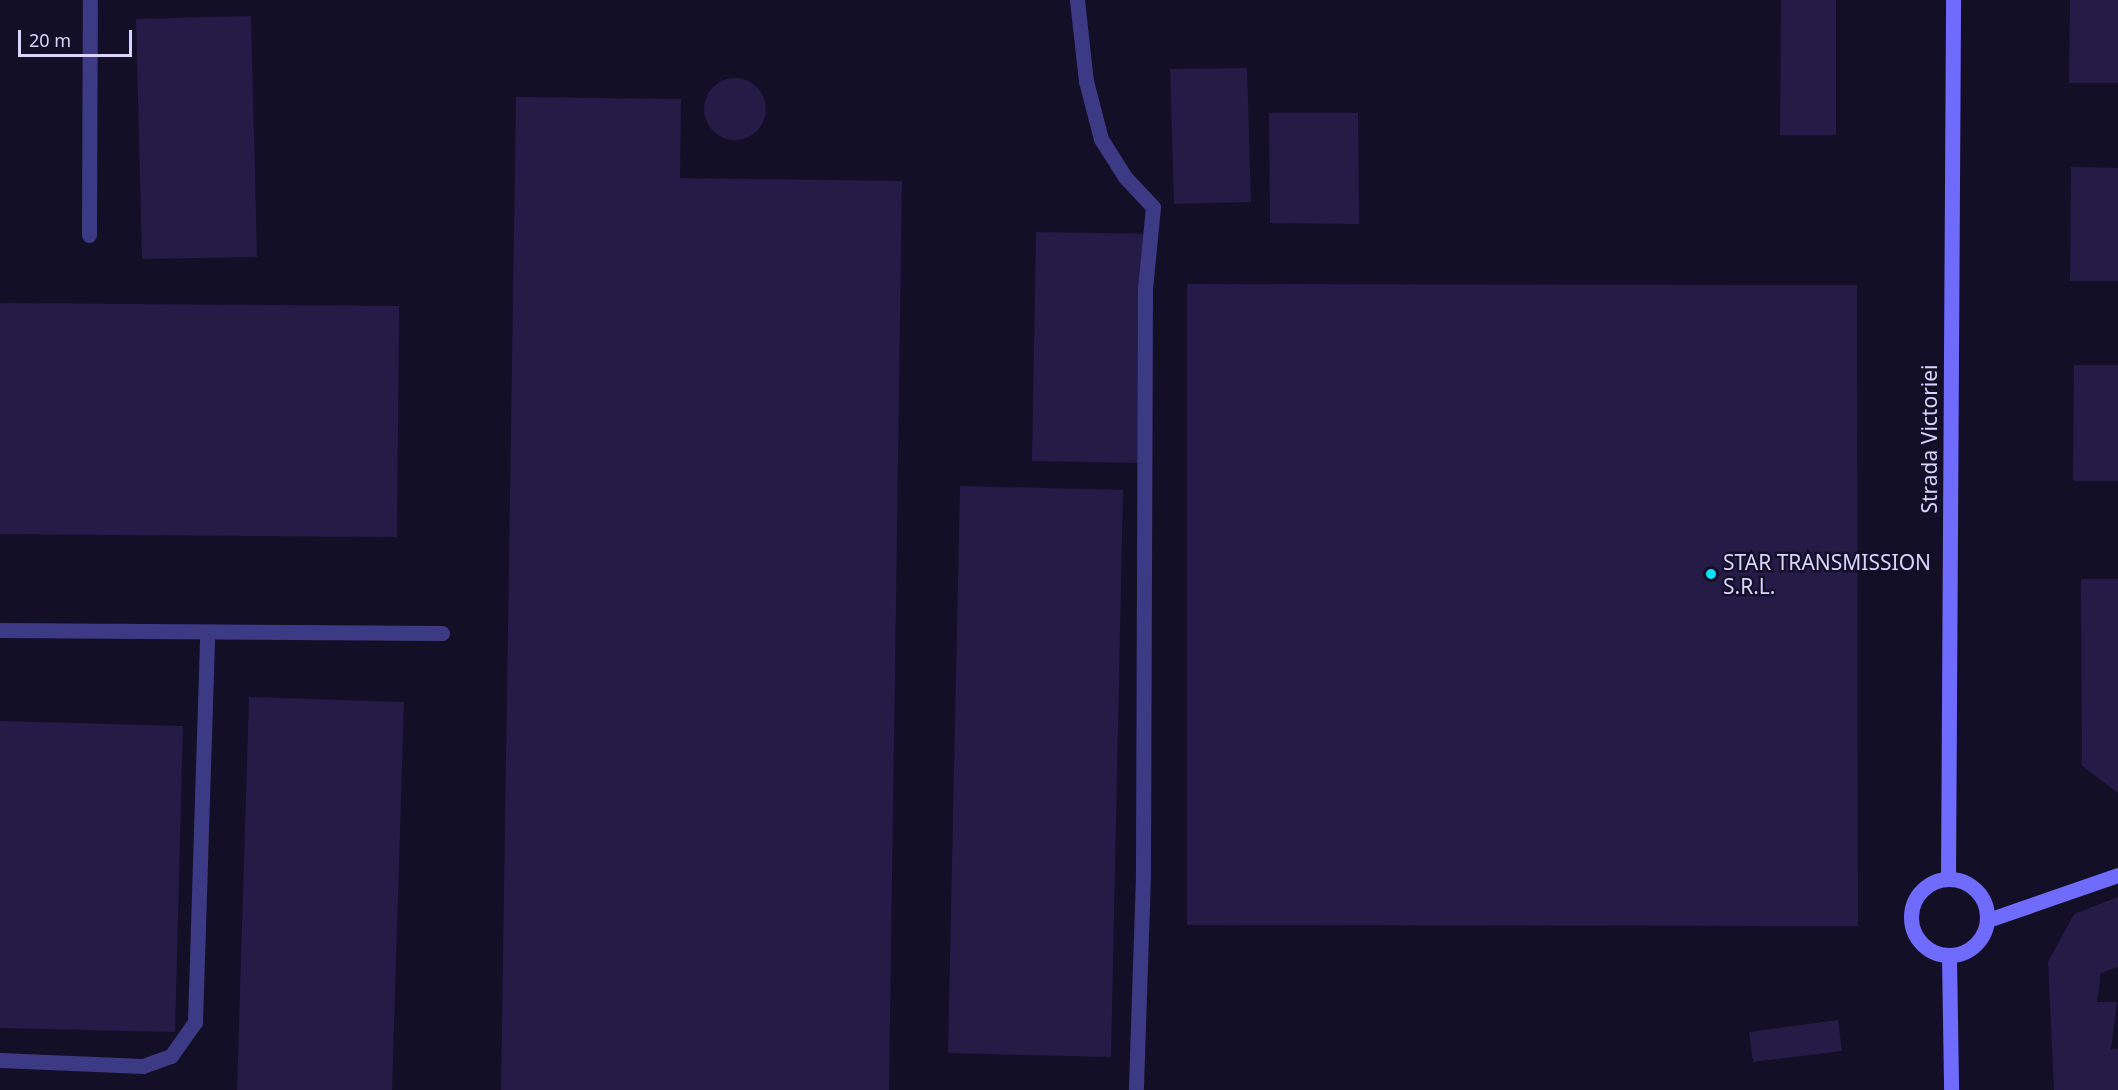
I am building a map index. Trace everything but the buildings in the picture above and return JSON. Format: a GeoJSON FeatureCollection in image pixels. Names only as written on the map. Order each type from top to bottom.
{"type":"FeatureCollection","features":[{"type":"Feature","properties":{"kind":"main road","name":"Strada Victoriei"},"geometry":{"type":"LineString","coordinates":[[1948,879],[1953,0]]}},
{"type":"Feature","properties":{"kind":"main road"},"geometry":{"type":"LineString","coordinates":[[1988,920],[1981,896],[1961,881],[1948,879],[1926,887],[1917,897],[1911,920],[1920,941],[1949,956],[1971,949],[1988,920],[2118,875]]}},
{"type":"Feature","properties":{"kind":"main road"},"geometry":{"type":"LineString","coordinates":[[1949,956],[1951,1090]]}},
{"type":"Feature","properties":{"kind":"lane"},"geometry":{"type":"LineString","coordinates":[[89,235],[90,0]]}},
{"type":"Feature","properties":{"kind":"lane"},"geometry":{"type":"LineString","coordinates":[[1077,0],[1086,81],[1101,139],[1125,177],[1153,207],[1145,289],[1143,863],[1136,1090]]}},
{"type":"Feature","properties":{"kind":"lane"},"geometry":{"type":"LineString","coordinates":[[0,630],[442,633]]}},
{"type":"Feature","properties":{"kind":"lane"},"geometry":{"type":"LineString","coordinates":[[0,1060],[143,1066],[171,1056],[195,1022],[207,632]]}},
{"type":"Feature","properties":{"kind":"place","name":"STAR TRANSMISSION S.R.L."},"geometry":{"type":"Point","coordinates":[1711,574]}}]}
